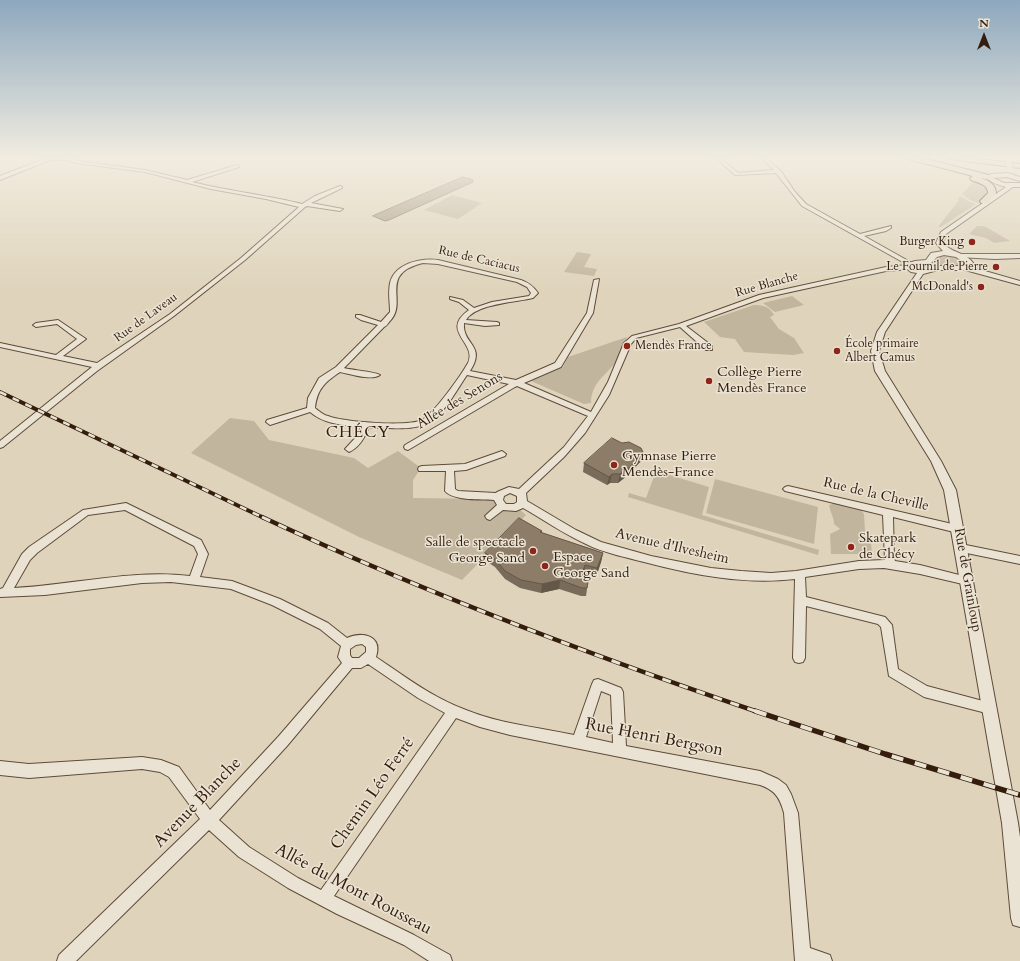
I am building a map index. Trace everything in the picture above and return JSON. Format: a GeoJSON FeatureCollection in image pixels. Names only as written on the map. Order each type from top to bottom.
{"type":"FeatureCollection","features":[{"type":"Feature","properties":{"kind":"street"},"geometry":{"type":"LineString","coordinates":[[289,202],[340,209]]}},
{"type":"Feature","properties":{"kind":"street","name":"Rue de Laveau"},"geometry":{"type":"LineString","coordinates":[[0,445],[99,366],[196,296],[309,202]]}},
{"type":"Feature","properties":{"kind":"street"},"geometry":{"type":"LineString","coordinates":[[800,202],[920,272],[928,272],[942,267],[968,265],[995,257]]}},
{"type":"Feature","properties":{"kind":"street"},"geometry":{"type":"LineString","coordinates":[[910,265],[927,263],[931,261],[936,254],[934,244],[936,237],[950,223],[983,202]]}},
{"type":"Feature","properties":{"kind":"street"},"geometry":{"type":"LineString","coordinates":[[952,254],[941,247],[939,241],[948,229],[987,202]]}},
{"type":"Feature","properties":{"kind":"street"},"geometry":{"type":"LineString","coordinates":[[858,236],[884,230],[889,227]]}},
{"type":"Feature","properties":{"kind":"street"},"geometry":{"type":"LineString","coordinates":[[311,409],[312,398],[318,385],[326,376],[339,369],[384,325],[392,312],[394,280],[408,266],[418,262],[416,260],[417,254]]}},
{"type":"Feature","properties":{"kind":"street"},"geometry":{"type":"LineString","coordinates":[[936,254],[995,257],[1020,256]]}},
{"type":"Feature","properties":{"kind":"street"},"geometry":{"type":"LineString","coordinates":[[960,256],[968,265],[1000,278],[1020,283]]}},
{"type":"Feature","properties":{"kind":"street","name":"Rue de Caciacus"},"geometry":{"type":"LineString","coordinates":[[418,262],[438,262],[491,274],[526,283],[534,291],[534,294],[531,297],[473,310],[464,315],[461,321]]}},
{"type":"Feature","properties":{"kind":"street","name":"Rue Blanche"},"geometry":{"type":"LineString","coordinates":[[592,415],[609,388],[628,343],[634,337],[681,325],[775,292],[910,265]]}},
{"type":"Feature","properties":{"kind":"street","name":"Rue de Grainloup"},"geometry":{"type":"LineString","coordinates":[[920,272],[878,338],[876,356],[877,363],[885,380],[942,470],[950,490],[990,708],[1015,824],[1020,918]]}},
{"type":"Feature","properties":{"kind":"street"},"geometry":{"type":"LineString","coordinates":[[465,372],[517,383],[558,366],[590,312],[597,280]]}},
{"type":"Feature","properties":{"kind":"street"},"geometry":{"type":"LineString","coordinates":[[452,298],[461,301],[473,310]]}},
{"type":"Feature","properties":{"kind":"street"},"geometry":{"type":"LineString","coordinates":[[358,316],[384,325]]}},
{"type":"Feature","properties":{"kind":"street"},"geometry":{"type":"LineString","coordinates":[[311,409],[329,420],[366,424],[409,426],[424,422],[436,412],[474,357],[472,348],[462,331],[461,321],[497,324]]}},
{"type":"Feature","properties":{"kind":"street"},"geometry":{"type":"LineString","coordinates":[[36,325],[58,322],[82,339],[59,356]]}},
{"type":"Feature","properties":{"kind":"street"},"geometry":{"type":"LineString","coordinates":[[681,325],[709,348]]}},
{"type":"Feature","properties":{"kind":"street"},"geometry":{"type":"LineString","coordinates":[[0,345],[59,356],[99,366]]}},
{"type":"Feature","properties":{"kind":"street"},"geometry":{"type":"LineString","coordinates":[[339,369],[360,374],[376,375]]}},
{"type":"Feature","properties":{"kind":"street","name":"Allée des Senons"},"geometry":{"type":"LineString","coordinates":[[408,447],[517,383],[592,415]]}},
{"type":"Feature","properties":{"kind":"street"},"geometry":{"type":"LineString","coordinates":[[270,422],[311,409]]}},
{"type":"Feature","properties":{"kind":"street"},"geometry":{"type":"LineString","coordinates":[[520,493],[574,442],[592,415]]}},
{"type":"Feature","properties":{"kind":"street"},"geometry":{"type":"LineString","coordinates":[[348,449],[361,437],[366,424]]}},
{"type":"Feature","properties":{"kind":"street"},"geometry":{"type":"LineString","coordinates":[[422,469],[471,466],[502,454]]}},
{"type":"Feature","properties":{"kind":"street"},"geometry":{"type":"LineString","coordinates":[[450,468],[450,491],[457,494],[493,496],[509,490],[520,493],[523,498],[520,506],[511,508],[502,506],[493,496]]}},
{"type":"Feature","properties":{"kind":"street","name":"Rue de la Cheville"},"geometry":{"type":"LineString","coordinates":[[788,489],[958,529]]}},
{"type":"Feature","properties":{"kind":"street","name":"Avenue d'Ilvesheim"},"geometry":{"type":"LineString","coordinates":[[522,503],[592,542],[632,555],[708,572],[730,575],[772,577],[799,575],[859,565],[891,565],[907,567],[967,581]]}},
{"type":"Feature","properties":{"kind":"street"},"geometry":{"type":"LineString","coordinates":[[3,593],[26,557],[33,550],[86,512],[126,506],[198,543],[203,554],[194,580]]}},
{"type":"Feature","properties":{"kind":"street"},"geometry":{"type":"LineString","coordinates":[[490,516],[502,506]]}},
{"type":"Feature","properties":{"kind":"street"},"geometry":{"type":"LineString","coordinates":[[888,512],[889,558],[891,565]]}},
{"type":"Feature","properties":{"kind":"street"},"geometry":{"type":"LineString","coordinates":[[961,548],[1020,560]]}},
{"type":"Feature","properties":{"kind":"street"},"geometry":{"type":"LineString","coordinates":[[799,575],[801,580],[799,658]]}},
{"type":"Feature","properties":{"kind":"street"},"geometry":{"type":"LineString","coordinates":[[3,593],[45,590],[142,579],[194,580],[232,585],[276,602],[324,626],[347,644]]}},
{"type":"Feature","properties":{"kind":"street"},"geometry":{"type":"LineString","coordinates":[[801,600],[881,620],[886,625],[893,672],[924,691],[990,708]]}},
{"type":"Feature","properties":{"kind":"street"},"geometry":{"type":"LineString","coordinates":[[363,639],[370,643],[372,651],[368,658],[357,664],[349,663],[343,653],[347,644],[355,640],[363,639]]}},
{"type":"Feature","properties":{"kind":"street","name":"Rue Henri Bergson"},"geometry":{"type":"LineString","coordinates":[[368,658],[415,690],[454,710],[480,721],[578,741],[600,747],[760,778],[777,784],[787,797],[791,813],[803,957]]}},
{"type":"Feature","properties":{"kind":"street","name":"Avenue Blanche"},"geometry":{"type":"LineString","coordinates":[[65,961],[209,820],[294,730],[349,663]]}},
{"type":"Feature","properties":{"kind":"street"},"geometry":{"type":"LineString","coordinates":[[578,741],[598,684],[617,692],[620,750]]}},
{"type":"Feature","properties":{"kind":"street","name":"Chemin Léo Ferré"},"geometry":{"type":"LineString","coordinates":[[323,898],[454,710]]}},
{"type":"Feature","properties":{"kind":"street","name":"Allée du Mont Rousseau"},"geometry":{"type":"LineString","coordinates":[[0,768],[29,771],[142,763],[161,766],[174,772],[209,820],[244,852],[293,883],[409,940],[444,961]]}},
{"type":"Feature","properties":{"kind":"street"},"geometry":{"type":"LineString","coordinates":[[803,957],[824,961]]}},
{"type":"Feature","properties":{"kind":"shaded area"},"geometry":{"type":"Polygon","coordinates":[[[406,202],[429,202],[389,220],[385,221],[373,216],[406,202]]]}},
{"type":"Feature","properties":{"kind":"shaded area"},"geometry":{"type":"Polygon","coordinates":[[[439,202],[482,203],[458,219],[424,210],[439,202]]]}},
{"type":"Feature","properties":{"kind":"shaded area"},"geometry":{"type":"Polygon","coordinates":[[[958,202],[970,202],[976,204],[941,227],[938,227],[958,202]]]}},
{"type":"Feature","properties":{"kind":"shaded area"},"geometry":{"type":"Polygon","coordinates":[[[977,226],[984,226],[1010,241],[994,243],[986,238],[969,234],[977,226]]]}},
{"type":"Feature","properties":{"kind":"shaded area"},"geometry":{"type":"Polygon","coordinates":[[[577,252],[591,254],[584,267],[597,269],[594,276],[564,272],[577,252]]]}},
{"type":"Feature","properties":{"kind":"shaded area"},"geometry":{"type":"Polygon","coordinates":[[[942,255],[958,258],[964,263],[959,267],[937,266],[924,270],[914,267],[916,265],[934,263],[937,257],[942,255]]]}},
{"type":"Feature","properties":{"kind":"shaded area"},"geometry":{"type":"Polygon","coordinates":[[[792,296],[804,305],[775,312],[763,303],[792,296]]]}},
{"type":"Feature","properties":{"kind":"shaded area"},"geometry":{"type":"Polygon","coordinates":[[[754,305],[768,308],[774,315],[770,317],[779,329],[794,338],[804,353],[793,355],[744,352],[735,339],[720,337],[704,322],[754,305]]]}},
{"type":"Feature","properties":{"kind":"shaded area"},"geometry":{"type":"Polygon","coordinates":[[[627,337],[619,359],[596,385],[591,403],[584,404],[531,381],[563,367],[568,357],[627,337]]]}},
{"type":"Feature","properties":{"kind":"shaded area"},"geometry":{"type":"Polygon","coordinates":[[[230,418],[254,421],[269,440],[354,458],[368,468],[398,451],[421,468],[413,480],[413,498],[493,499],[498,506],[504,510],[511,511],[519,509],[526,515],[462,580],[359,537],[191,453],[230,418]]]}},
{"type":"Feature","properties":{"kind":"shaded area"},"geometry":{"type":"Polygon","coordinates":[[[656,471],[709,487],[702,515],[819,550],[818,555],[628,497],[629,493],[646,498],[656,471]]]}},
{"type":"Feature","properties":{"kind":"shaded area"},"geometry":{"type":"Polygon","coordinates":[[[715,479],[818,507],[814,544],[706,513],[715,479]]]}},
{"type":"Feature","properties":{"kind":"shaded area"},"geometry":{"type":"Polygon","coordinates":[[[835,503],[860,508],[864,514],[865,531],[870,532],[872,554],[831,554],[830,534],[840,529],[834,524],[829,505],[835,503]]]}},
{"type":"Feature","properties":{"kind":"building","name":"Gymnase Pierre Mendès-France"},"geometry":{"type":"Polygon","coordinates":[[[612,438],[622,443],[629,442],[641,448],[643,452],[630,467],[620,474],[612,474],[609,477],[584,463],[612,438]]]}},
{"type":"Feature","properties":{"kind":"building","name":"Salle de spectacle George Sand"},"geometry":{"type":"Polygon","coordinates":[[[519,518],[542,531],[540,532],[603,553],[597,568],[585,565],[581,577],[588,582],[587,588],[582,588],[560,580],[542,584],[521,580],[505,571],[495,559],[485,553],[519,518]]]}},
{"type":"Feature","properties":{"kind":"railway"},"geometry":{"type":"LineString","coordinates":[[0,392],[264,518]]}},
{"type":"Feature","properties":{"kind":"railway"},"geometry":{"type":"LineString","coordinates":[[262,517],[323,545],[445,597],[632,668],[758,712]]}},
{"type":"Feature","properties":{"kind":"railway"},"geometry":{"type":"LineString","coordinates":[[758,712],[885,754],[1020,795]]}},
{"type":"Feature","properties":{"kind":"place","name":"Burger King"},"geometry":{"type":"Point","coordinates":[972,242]}},
{"type":"Feature","properties":{"kind":"place","name":"Le Fournil de Pierre"},"geometry":{"type":"Point","coordinates":[996,267]}},
{"type":"Feature","properties":{"kind":"place","name":"McDonald's"},"geometry":{"type":"Point","coordinates":[981,287]}},
{"type":"Feature","properties":{"kind":"place","name":"Mendès France"},"geometry":{"type":"Point","coordinates":[627,346]}},
{"type":"Feature","properties":{"kind":"place","name":"École primaire Albert Camus"},"geometry":{"type":"Point","coordinates":[837,351]}},
{"type":"Feature","properties":{"kind":"place","name":"Collège Pierre Mendès France"},"geometry":{"type":"Point","coordinates":[709,381]}},
{"type":"Feature","properties":{"kind":"place","name":"Gymnase Pierre Mendès-France"},"geometry":{"type":"Point","coordinates":[614,465]}},
{"type":"Feature","properties":{"kind":"place","name":"Skatepark de Chécy"},"geometry":{"type":"Point","coordinates":[851,547]}},
{"type":"Feature","properties":{"kind":"place","name":"Salle de spectacle George Sand"},"geometry":{"type":"Point","coordinates":[533,551]}},
{"type":"Feature","properties":{"kind":"place","name":"Espace George Sand"},"geometry":{"type":"Point","coordinates":[545,566]}},
{"type":"Feature","properties":{"kind":"district","name":"CHÉCY"},"geometry":{"type":"Point","coordinates":[358,433]}}]}
